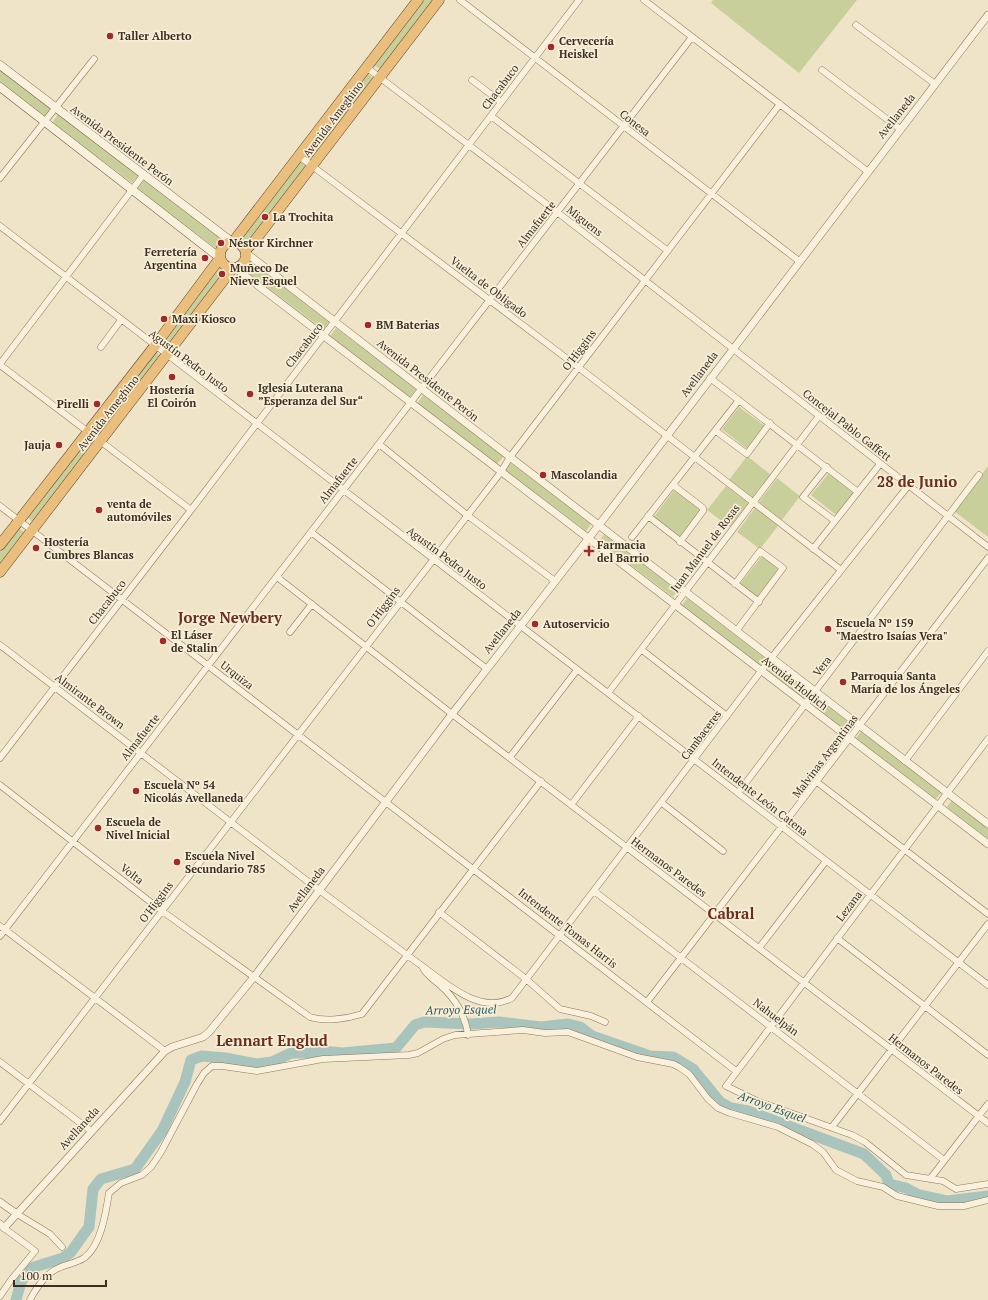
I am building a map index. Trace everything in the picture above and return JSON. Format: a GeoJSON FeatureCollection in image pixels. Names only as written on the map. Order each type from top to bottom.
{"type":"FeatureCollection","features":[{"type":"Feature","properties":{"kind":"highway","name":"Avenida Ameghino"},"geometry":{"type":"LineString","coordinates":[[232,242],[418,0]]}},
{"type":"Feature","properties":{"kind":"highway","name":"Avenida Ameghino"},"geometry":{"type":"LineString","coordinates":[[245,251],[253,243],[439,0]]}},
{"type":"Feature","properties":{"kind":"highway"},"geometry":{"type":"LineString","coordinates":[[232,242],[240,244],[245,251],[244,261],[234,268],[226,266],[220,258],[221,248],[232,242]]}},
{"type":"Feature","properties":{"kind":"highway","name":"Avenida Ameghino"},"geometry":{"type":"LineString","coordinates":[[0,545],[154,347],[220,258]]}},
{"type":"Feature","properties":{"kind":"highway","name":"Avenida Ameghino"},"geometry":{"type":"LineString","coordinates":[[0,572],[234,268]]}},
{"type":"Feature","properties":{"kind":"main road","name":"Avenida Presidente Perón"},"geometry":{"type":"LineString","coordinates":[[0,65],[232,242]]}},
{"type":"Feature","properties":{"kind":"main road"},"geometry":{"type":"LineString","coordinates":[[0,87],[220,258]]}},
{"type":"Feature","properties":{"kind":"street","name":"Conesa"},"geometry":{"type":"LineString","coordinates":[[460,0],[799,261]]}},
{"type":"Feature","properties":{"kind":"street","name":"Chacabuco"},"geometry":{"type":"LineString","coordinates":[[0,758],[335,322],[579,0]]}},
{"type":"Feature","properties":{"kind":"street"},"geometry":{"type":"LineString","coordinates":[[644,0],[867,171]]}},
{"type":"Feature","properties":{"kind":"street","name":"Avellaneda"},"geometry":{"type":"LineString","coordinates":[[2,1226],[17,1214],[164,1051],[206,1034],[254,977],[452,714],[599,525],[867,171],[988,15]]}},
{"type":"Feature","properties":{"kind":"street"},"geometry":{"type":"LineString","coordinates":[[856,25],[934,84]]}},
{"type":"Feature","properties":{"kind":"street","name":"Almafuerte"},"geometry":{"type":"LineString","coordinates":[[0,936],[2,928],[73,841],[692,37]]}},
{"type":"Feature","properties":{"kind":"street"},"geometry":{"type":"LineString","coordinates":[[0,178],[94,59]]}},
{"type":"Feature","properties":{"kind":"street","name":"Miguens"},"geometry":{"type":"LineString","coordinates":[[366,67],[733,348]]}},
{"type":"Feature","properties":{"kind":"street"},"geometry":{"type":"LineString","coordinates":[[822,70],[900,129]]}},
{"type":"Feature","properties":{"kind":"street"},"geometry":{"type":"LineString","coordinates":[[472,80],[501,102]]}},
{"type":"Feature","properties":{"kind":"street","name":"O'Higgins"},"geometry":{"type":"LineString","coordinates":[[0,1121],[432,559],[501,472],[510,457],[578,367],[780,104]]}},
{"type":"Feature","properties":{"kind":"street"},"geometry":{"type":"LineString","coordinates":[[491,116],[580,182],[668,251]]}},
{"type":"Feature","properties":{"kind":"street","name":"Vuelta de Obligado"},"geometry":{"type":"LineString","coordinates":[[298,156],[578,367],[841,570]]}},
{"type":"Feature","properties":{"kind":"street"},"geometry":{"type":"LineString","coordinates":[[144,174],[0,364],[191,510]]}},
{"type":"Feature","properties":{"kind":"street","name":"Agustín Pedro Justo"},"geometry":{"type":"LineString","coordinates":[[0,226],[154,347],[520,626]]}},
{"type":"Feature","properties":{"kind":"street","name":"Avenida Presidente Perón"},"geometry":{"type":"LineString","coordinates":[[245,251],[421,389],[599,525]]}},
{"type":"Feature","properties":{"kind":"street"},"geometry":{"type":"LineString","coordinates":[[234,268],[588,538]]}},
{"type":"Feature","properties":{"kind":"street"},"geometry":{"type":"LineString","coordinates":[[101,347],[121,320]]}},
{"type":"Feature","properties":{"kind":"street","name":"Concejal Pablo Gaffett"},"geometry":{"type":"LineString","coordinates":[[733,348],[988,547]]}},
{"type":"Feature","properties":{"kind":"street"},"geometry":{"type":"LineString","coordinates":[[710,378],[798,444],[858,492]]}},
{"type":"Feature","properties":{"kind":"street"},"geometry":{"type":"LineString","coordinates":[[632,537],[740,400]]}},
{"type":"Feature","properties":{"kind":"street","name":"Juan Manuel de Rosas"},"geometry":{"type":"LineString","coordinates":[[608,693],[819,416]]}},
{"type":"Feature","properties":{"kind":"street"},"geometry":{"type":"LineString","coordinates":[[716,431],[747,454],[770,423]]}},
{"type":"Feature","properties":{"kind":"street"},"geometry":{"type":"LineString","coordinates":[[379,444],[467,515],[555,581]]}},
{"type":"Feature","properties":{"kind":"street"},"geometry":{"type":"LineString","coordinates":[[813,549],[880,464]]}},
{"type":"Feature","properties":{"kind":"street"},"geometry":{"type":"LineString","coordinates":[[827,467],[803,497],[835,521]]}},
{"type":"Feature","properties":{"kind":"street","name":"Vera"},"geometry":{"type":"LineString","coordinates":[[738,793],[979,475]]}},
{"type":"Feature","properties":{"kind":"street"},"geometry":{"type":"LineString","coordinates":[[673,485],[703,508],[680,542]]}},
{"type":"Feature","properties":{"kind":"street","name":"Cambaceres"},"geometry":{"type":"LineString","coordinates":[[422,966],[455,990],[469,998],[484,1002],[504,1002],[512,998],[695,760],[761,671],[908,486]]}},
{"type":"Feature","properties":{"kind":"street","name":"Urquiza"},"geometry":{"type":"LineString","coordinates":[[0,506],[386,802]]}},
{"type":"Feature","properties":{"kind":"street"},"geometry":{"type":"LineString","coordinates":[[648,516],[758,602]]}},
{"type":"Feature","properties":{"kind":"street","name":"Avenida Holdich"},"geometry":{"type":"LineString","coordinates":[[599,525],[988,824]]}},
{"type":"Feature","properties":{"kind":"street"},"geometry":{"type":"LineString","coordinates":[[311,532],[487,669]]}},
{"type":"Feature","properties":{"kind":"street","name":"Avenida Holdich"},"geometry":{"type":"LineString","coordinates":[[588,538],[988,844]]}},
{"type":"Feature","properties":{"kind":"street"},"geometry":{"type":"LineString","coordinates":[[735,584],[760,551],[783,568],[737,630]]}},
{"type":"Feature","properties":{"kind":"street","name":"Malvinas Argentinas"},"geometry":{"type":"LineString","coordinates":[[647,1002],[783,827],[988,558]]}},
{"type":"Feature","properties":{"kind":"street","name":"Hermanos Paredes"},"geometry":{"type":"LineString","coordinates":[[277,577],[452,714],[988,1123]]}},
{"type":"Feature","properties":{"kind":"street"},"geometry":{"type":"LineString","coordinates":[[290,632],[312,604]]}},
{"type":"Feature","properties":{"kind":"street","name":"Intendente León Catena"},"geometry":{"type":"LineString","coordinates":[[520,626],[988,985]]}},
{"type":"Feature","properties":{"kind":"street","name":"Almirante Brown"},"geometry":{"type":"LineString","coordinates":[[0,645],[319,890],[422,966]]}},
{"type":"Feature","properties":{"kind":"street"},"geometry":{"type":"LineString","coordinates":[[642,650],[728,716]]}},
{"type":"Feature","properties":{"kind":"street"},"geometry":{"type":"LineString","coordinates":[[905,761],[988,651]]}},
{"type":"Feature","properties":{"kind":"street"},"geometry":{"type":"LineString","coordinates":[[510,758],[578,670]]}},
{"type":"Feature","properties":{"kind":"street"},"geometry":{"type":"LineString","coordinates":[[571,805],[639,716]]}},
{"type":"Feature","properties":{"kind":"street","name":"Lezana"},"geometry":{"type":"LineString","coordinates":[[832,1127],[757,1101],[726,1086],[936,805],[947,793],[988,738]]}},
{"type":"Feature","properties":{"kind":"street"},"geometry":{"type":"LineString","coordinates":[[407,955],[541,781]]}},
{"type":"Feature","properties":{"kind":"street"},"geometry":{"type":"LineString","coordinates":[[817,782],[903,850],[988,914]]}},
{"type":"Feature","properties":{"kind":"street","name":"Volta"},"geometry":{"type":"LineString","coordinates":[[0,785],[162,911],[310,1017],[317,1020],[351,1018],[362,1014],[407,955]]}},
{"type":"Feature","properties":{"kind":"street","name":"Intendente Tomas Harris"},"geometry":{"type":"LineString","coordinates":[[386,802],[736,1071]]}},
{"type":"Feature","properties":{"kind":"street"},"geometry":{"type":"LineString","coordinates":[[662,803],[723,851]]}},
{"type":"Feature","properties":{"kind":"street"},"geometry":{"type":"LineString","coordinates":[[759,948],[826,860]]}},
{"type":"Feature","properties":{"kind":"street","name":"Nahuelpán"},"geometry":{"type":"LineString","coordinates":[[594,891],[859,1092],[944,1160]]}},
{"type":"Feature","properties":{"kind":"street"},"geometry":{"type":"LineString","coordinates":[[439,912],[526,980],[560,1009],[591,1016],[605,1022]]}},
{"type":"Feature","properties":{"kind":"street"},"geometry":{"type":"LineString","coordinates":[[988,924],[832,1127],[865,1142],[906,1175],[944,1182],[956,1189],[988,1184]]}},
{"type":"Feature","properties":{"kind":"street"},"geometry":{"type":"LineString","coordinates":[[2,928],[164,1051]]}},
{"type":"Feature","properties":{"kind":"street"},"geometry":{"type":"LineString","coordinates":[[837,938],[988,1055]]}},
{"type":"Feature","properties":{"kind":"street"},"geometry":{"type":"LineString","coordinates":[[422,966],[426,974],[443,987],[464,1016],[468,1026],[468,1035]]}},
{"type":"Feature","properties":{"kind":"street"},"geometry":{"type":"LineString","coordinates":[[30,1300],[39,1285],[52,1271],[84,1258],[90,1253],[103,1225],[108,1193],[121,1183],[142,1175],[151,1167],[161,1152],[204,1072],[212,1066],[257,1071],[323,1059],[409,1055],[418,1053],[450,1036],[522,1030],[545,1033],[562,1031],[576,1034],[636,1057],[673,1064],[689,1074],[708,1099],[718,1108],[778,1127],[812,1144],[823,1152],[836,1170],[845,1176],[883,1187],[897,1196],[944,1206],[964,1206],[988,1200]]}},
{"type":"Feature","properties":{"kind":"street"},"geometry":{"type":"LineString","coordinates":[[0,1062],[91,1131]]}},
{"type":"Feature","properties":{"kind":"street"},"geometry":{"type":"LineString","coordinates":[[930,1179],[988,1104]]}},
{"type":"Feature","properties":{"kind":"street"},"geometry":{"type":"LineString","coordinates":[[0,1202],[50,1234],[62,1247]]}},
{"type":"Feature","properties":{"kind":"street"},"geometry":{"type":"LineString","coordinates":[[0,1296],[35,1251],[2,1226]]}},
{"type":"Feature","properties":{"kind":"green space"},"geometry":{"type":"Polygon","coordinates":[[[424,0],[434,0],[381,70],[374,65],[424,0]]]}},
{"type":"Feature","properties":{"kind":"green space"},"geometry":{"type":"Polygon","coordinates":[[[713,0],[857,0],[799,73],[711,3],[713,0]]]}},
{"type":"Feature","properties":{"kind":"green space"},"geometry":{"type":"Polygon","coordinates":[[[0,70],[51,109],[45,117],[0,83],[0,70]]]}},
{"type":"Feature","properties":{"kind":"green space"},"geometry":{"type":"Polygon","coordinates":[[[367,73],[373,78],[313,159],[306,154],[367,73]]]}},
{"type":"Feature","properties":{"kind":"green space"},"geometry":{"type":"Polygon","coordinates":[[[58,114],[139,175],[132,183],[52,123],[58,114]]]}},
{"type":"Feature","properties":{"kind":"green space"},"geometry":{"type":"Polygon","coordinates":[[[300,160],[306,165],[246,245],[240,241],[300,160]]]}},
{"type":"Feature","properties":{"kind":"green space"},"geometry":{"type":"Polygon","coordinates":[[[143,180],[224,241],[218,250],[137,189],[143,180]]]}},
{"type":"Feature","properties":{"kind":"green space"},"geometry":{"type":"Polygon","coordinates":[[[250,260],[330,321],[324,330],[243,269],[250,260]]]}},
{"type":"Feature","properties":{"kind":"green space"},"geometry":{"type":"Polygon","coordinates":[[[221,266],[227,270],[167,351],[160,346],[221,266]]]}},
{"type":"Feature","properties":{"kind":"green space"},"geometry":{"type":"Polygon","coordinates":[[[336,328],[417,389],[410,397],[330,336],[336,328]]]}},
{"type":"Feature","properties":{"kind":"green space"},"geometry":{"type":"Polygon","coordinates":[[[155,351],[161,356],[101,437],[94,432],[155,351]]]}},
{"type":"Feature","properties":{"kind":"green space"},"geometry":{"type":"Polygon","coordinates":[[[423,395],[504,456],[497,464],[417,404],[423,395]]]}},
{"type":"Feature","properties":{"kind":"green space"},"geometry":{"type":"Polygon","coordinates":[[[739,407],[765,426],[747,449],[722,429],[739,407]]]}},
{"type":"Feature","properties":{"kind":"green space"},"geometry":{"type":"Polygon","coordinates":[[[87,437],[93,442],[33,522],[27,517],[87,437]]]}},
{"type":"Feature","properties":{"kind":"green space"},"geometry":{"type":"Polygon","coordinates":[[[747,456],[770,474],[752,498],[729,480],[747,456]]]}},
{"type":"Feature","properties":{"kind":"green space"},"geometry":{"type":"Polygon","coordinates":[[[511,462],[592,523],[586,531],[505,470],[511,462]]]}},
{"type":"Feature","properties":{"kind":"green space"},"geometry":{"type":"Polygon","coordinates":[[[988,466],[988,537],[954,511],[988,466]]]}},
{"type":"Feature","properties":{"kind":"green space"},"geometry":{"type":"Polygon","coordinates":[[[829,473],[854,493],[836,515],[811,495],[829,473]]]}},
{"type":"Feature","properties":{"kind":"green space"},"geometry":{"type":"Polygon","coordinates":[[[777,478],[800,496],[782,520],[759,502],[777,478]]]}},
{"type":"Feature","properties":{"kind":"green space"},"geometry":{"type":"Polygon","coordinates":[[[726,486],[748,503],[730,527],[707,510],[726,486]]]}},
{"type":"Feature","properties":{"kind":"green space"},"geometry":{"type":"Polygon","coordinates":[[[674,490],[701,511],[681,537],[654,517],[674,490]]]}},
{"type":"Feature","properties":{"kind":"green space"},"geometry":{"type":"Polygon","coordinates":[[[755,508],[778,526],[760,549],[737,532],[755,508]]]}},
{"type":"Feature","properties":{"kind":"green space"},"geometry":{"type":"Polygon","coordinates":[[[18,527],[24,532],[0,564],[0,551],[18,527]]]}},
{"type":"Feature","properties":{"kind":"green space"},"geometry":{"type":"Polygon","coordinates":[[[605,533],[678,590],[673,597],[599,541],[605,533]]]}},
{"type":"Feature","properties":{"kind":"green space"},"geometry":{"type":"Polygon","coordinates":[[[762,556],[779,569],[757,598],[740,584],[762,556]]]}},
{"type":"Feature","properties":{"kind":"green space"},"geometry":{"type":"Polygon","coordinates":[[[687,598],[767,659],[761,667],[681,606],[687,598]]]}},
{"type":"Feature","properties":{"kind":"green space"},"geometry":{"type":"Polygon","coordinates":[[[774,664],[809,691],[803,699],[768,672],[774,664]]]}},
{"type":"Feature","properties":{"kind":"green space"},"geometry":{"type":"Polygon","coordinates":[[[820,700],[855,727],[849,735],[814,708],[820,700]]]}},
{"type":"Feature","properties":{"kind":"green space"},"geometry":{"type":"Polygon","coordinates":[[[861,731],[942,792],[935,800],[855,740],[861,731]]]}},
{"type":"Feature","properties":{"kind":"green space"},"geometry":{"type":"Polygon","coordinates":[[[952,800],[988,827],[988,840],[946,808],[952,800]]]}},
{"type":"Feature","properties":{"kind":"waterway","name":"Arroyo Esquel"},"geometry":{"type":"LineString","coordinates":[[16,1300],[21,1282],[31,1268],[63,1258],[71,1252],[89,1227],[93,1189],[101,1179],[135,1169],[162,1131],[185,1082],[191,1060],[202,1056],[225,1058],[257,1064],[272,1062],[291,1053],[311,1053],[323,1051],[342,1053],[396,1048],[415,1025],[424,1022],[471,1024],[499,1022],[541,1027],[568,1024],[580,1027],[592,1036],[650,1056],[673,1057],[693,1069],[720,1102],[731,1108],[748,1111],[864,1154],[886,1175],[889,1184],[906,1188],[919,1195],[947,1201],[988,1196]]}},
{"type":"Feature","properties":{"kind":"place","name":"Taller Alberto"},"geometry":{"type":"Point","coordinates":[110,36]}},
{"type":"Feature","properties":{"kind":"place","name":"Cervecería Heiskel"},"geometry":{"type":"Point","coordinates":[551,47]}},
{"type":"Feature","properties":{"kind":"place","name":"La Trochita"},"geometry":{"type":"Point","coordinates":[265,217]}},
{"type":"Feature","properties":{"kind":"place","name":"Néstor Kirchner"},"geometry":{"type":"Point","coordinates":[221,243]}},
{"type":"Feature","properties":{"kind":"place","name":"Ferretería Argentina"},"geometry":{"type":"Point","coordinates":[205,258]}},
{"type":"Feature","properties":{"kind":"place","name":"Muñeco De Nieve Esquel"},"geometry":{"type":"Point","coordinates":[222,274]}},
{"type":"Feature","properties":{"kind":"place","name":"Maxi Kiosco"},"geometry":{"type":"Point","coordinates":[164,319]}},
{"type":"Feature","properties":{"kind":"place","name":"BM Baterias"},"geometry":{"type":"Point","coordinates":[368,325]}},
{"type":"Feature","properties":{"kind":"place","name":"Hostería El Coirón"},"geometry":{"type":"Point","coordinates":[172,377]}},
{"type":"Feature","properties":{"kind":"place","name":"Iglesia Luterana ”Esperanza del Sur“"},"geometry":{"type":"Point","coordinates":[250,394]}},
{"type":"Feature","properties":{"kind":"place","name":"Pirelli"},"geometry":{"type":"Point","coordinates":[97,404]}},
{"type":"Feature","properties":{"kind":"place","name":"Jauja"},"geometry":{"type":"Point","coordinates":[59,445]}},
{"type":"Feature","properties":{"kind":"place","name":"Mascolandia"},"geometry":{"type":"Point","coordinates":[543,475]}},
{"type":"Feature","properties":{"kind":"place","name":"venta de automóviles"},"geometry":{"type":"Point","coordinates":[99,510]}},
{"type":"Feature","properties":{"kind":"place","name":"Hostería Cumbres Blancas"},"geometry":{"type":"Point","coordinates":[36,548]}},
{"type":"Feature","properties":{"kind":"place","name":"Farmacia del Barrio"},"geometry":{"type":"Point","coordinates":[589,551]}},
{"type":"Feature","properties":{"kind":"place","name":"Autoservicio"},"geometry":{"type":"Point","coordinates":[535,624]}},
{"type":"Feature","properties":{"kind":"place","name":"Escuela Nº 159 \"Maestro Isaías Vera\""},"geometry":{"type":"Point","coordinates":[828,629]}},
{"type":"Feature","properties":{"kind":"place","name":"El Láser de Stalin"},"geometry":{"type":"Point","coordinates":[163,641]}},
{"type":"Feature","properties":{"kind":"place","name":"Parroquia Santa María de los Ángeles"},"geometry":{"type":"Point","coordinates":[843,682]}},
{"type":"Feature","properties":{"kind":"place","name":"Escuela Nº 54 Nicolás Avellaneda"},"geometry":{"type":"Point","coordinates":[136,791]}},
{"type":"Feature","properties":{"kind":"place","name":"Escuela de Nivel Inicial"},"geometry":{"type":"Point","coordinates":[98,828]}},
{"type":"Feature","properties":{"kind":"place","name":"Escuela Nivel Secundario 785"},"geometry":{"type":"Point","coordinates":[177,862]}},
{"type":"Feature","properties":{"kind":"district","name":"28 de Junio"},"geometry":{"type":"Point","coordinates":[917,482]}},
{"type":"Feature","properties":{"kind":"district","name":"Jorge Newbery"},"geometry":{"type":"Point","coordinates":[230,618]}},
{"type":"Feature","properties":{"kind":"district","name":"Cabral"},"geometry":{"type":"Point","coordinates":[731,914]}},
{"type":"Feature","properties":{"kind":"district","name":"Lennart Englud"},"geometry":{"type":"Point","coordinates":[272,1041]}}]}
